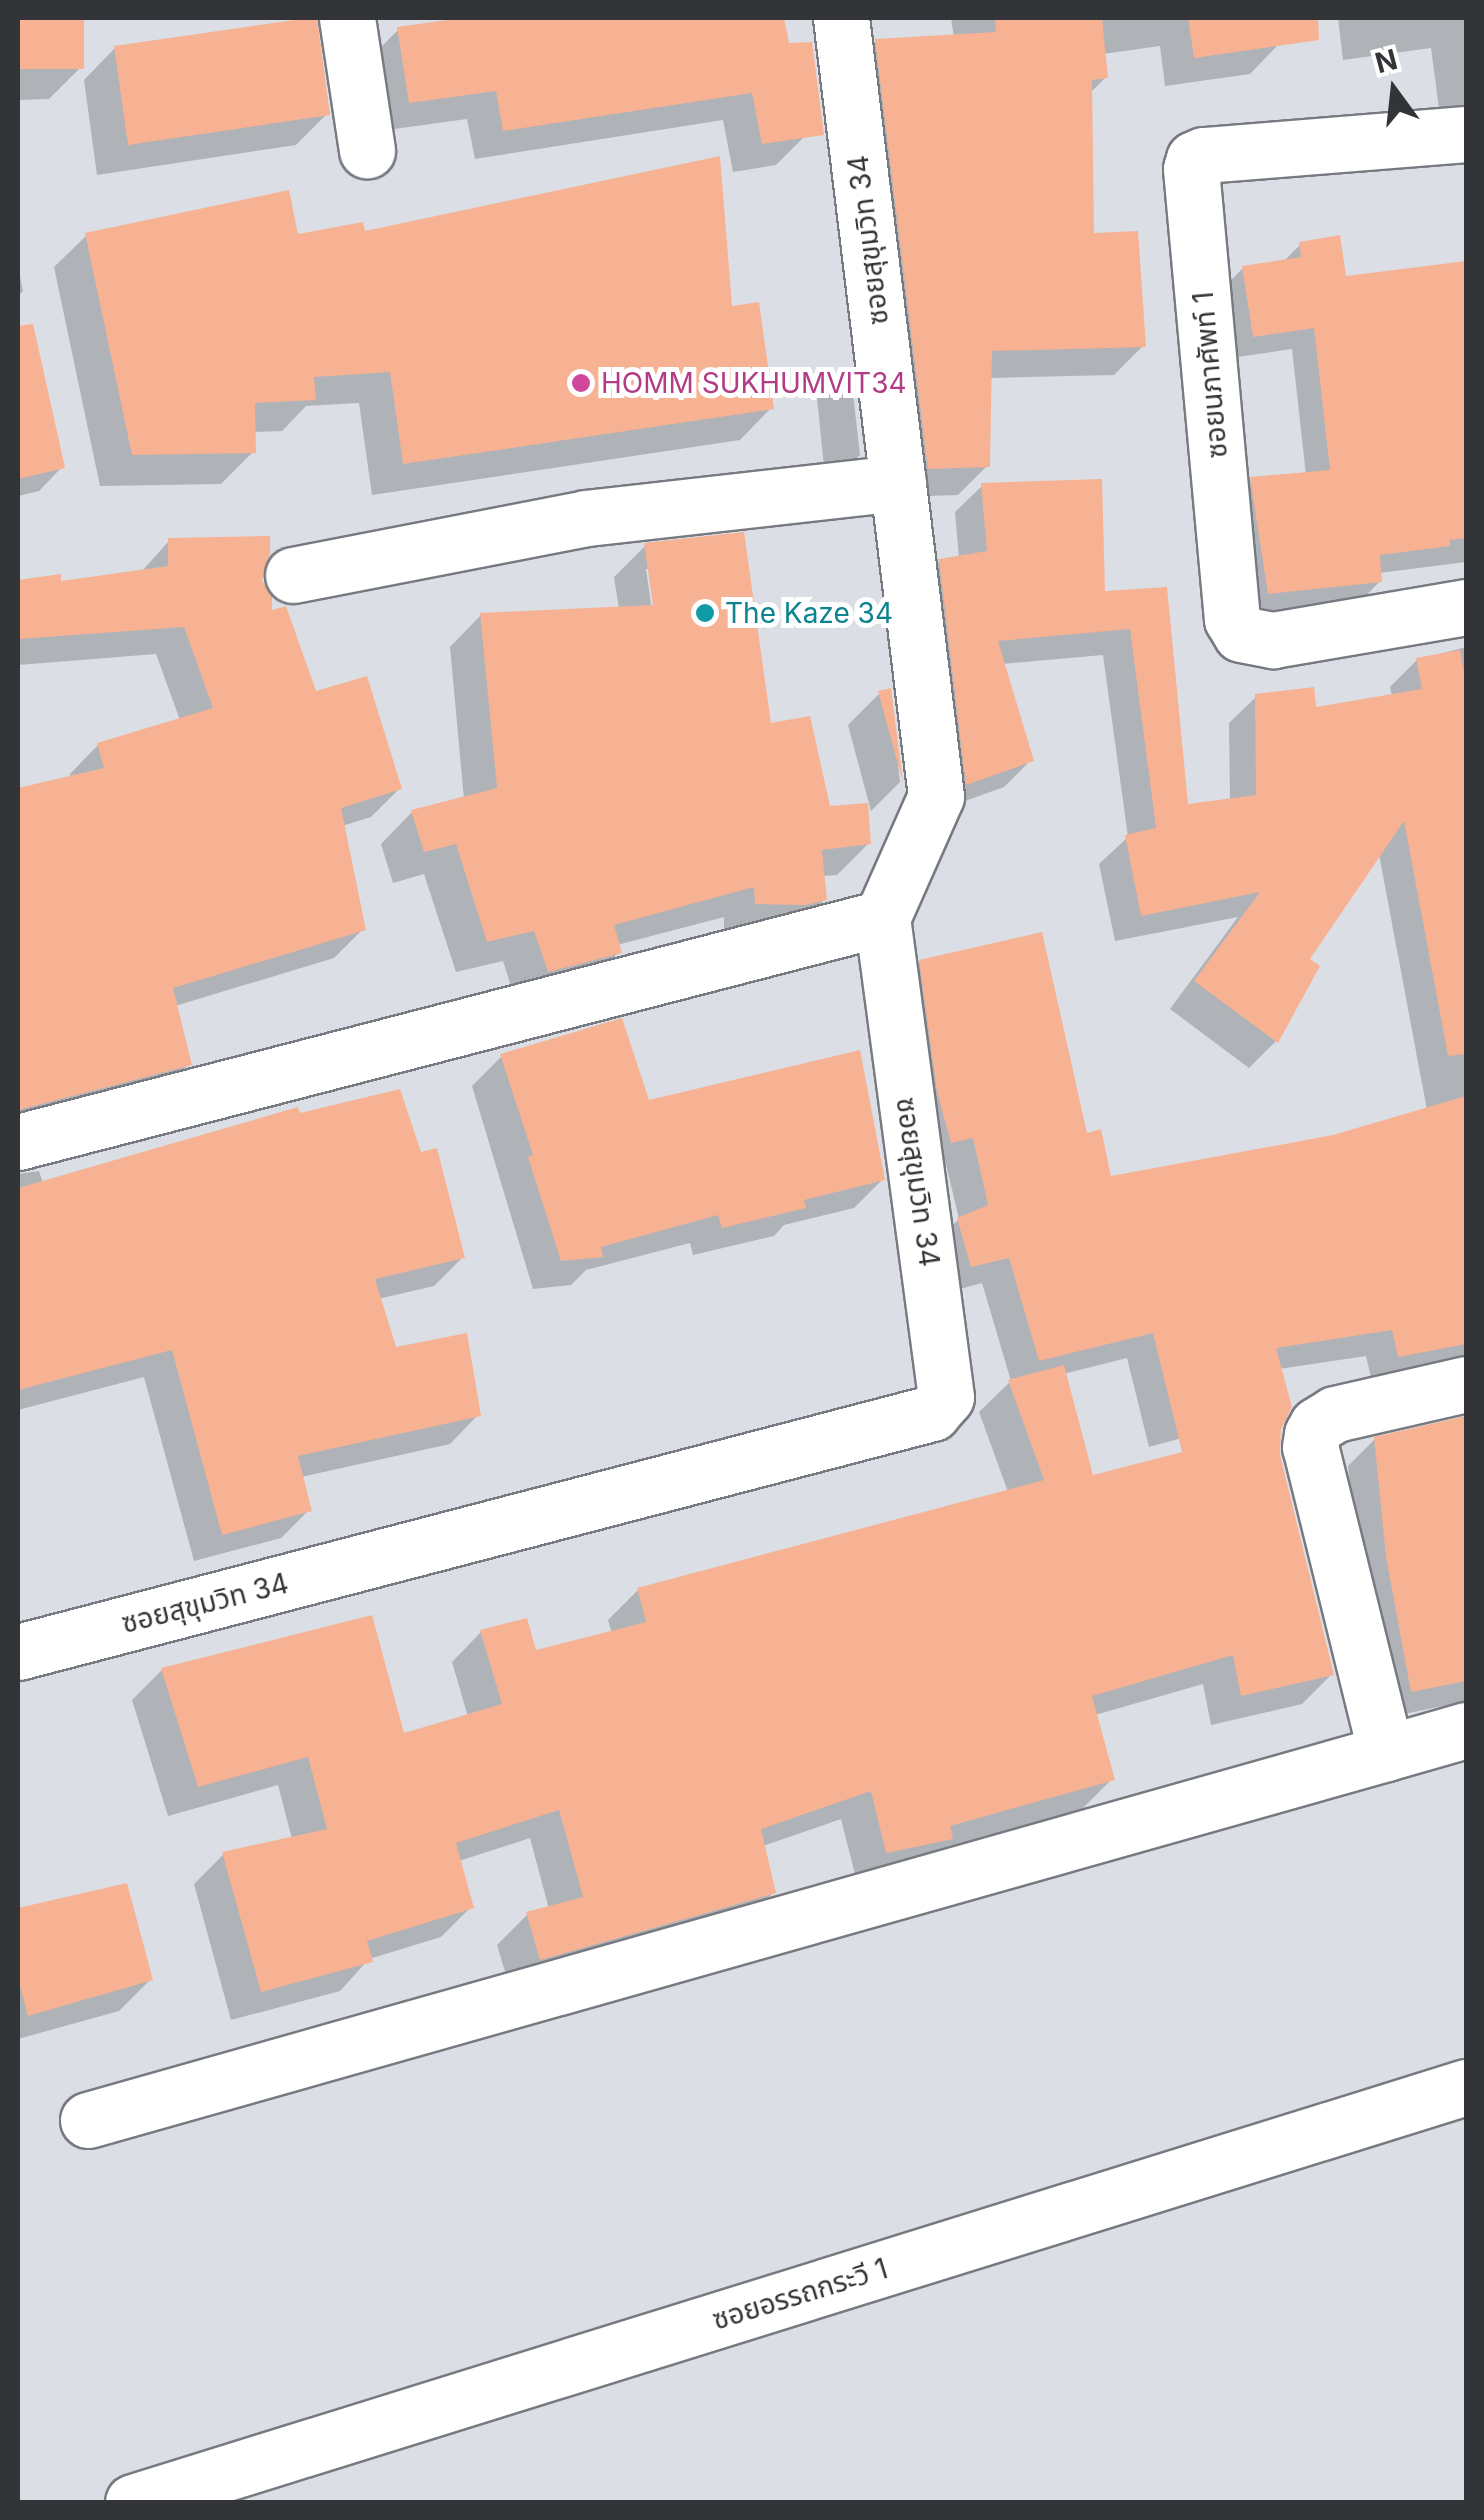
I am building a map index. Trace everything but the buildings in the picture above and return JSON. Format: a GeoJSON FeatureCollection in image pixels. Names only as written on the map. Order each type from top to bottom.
{"type":"FeatureCollection","features":[{"type":"Feature","properties":{"kind":"street"},"geometry":{"type":"LineString","coordinates":[[347,18],[367,151]]}},
{"type":"Feature","properties":{"kind":"street","name":"ซอยสุขุมวิท 34"},"geometry":{"type":"LineString","coordinates":[[18,1652],[894,1423],[941,1406],[946,1397],[882,918],[936,796],[841,18]]}},
{"type":"Feature","properties":{"kind":"street","name":"ซอยนภาศัพท์ 1"},"geometry":{"type":"LineString","coordinates":[[1466,134],[1203,155],[1194,159],[1191,169],[1232,619],[1241,634],[1273,640],[1466,607]]}},
{"type":"Feature","properties":{"kind":"street"},"geometry":{"type":"LineString","coordinates":[[293,576],[586,518],[898,482]]}},
{"type":"Feature","properties":{"kind":"street"},"geometry":{"type":"LineString","coordinates":[[18,1142],[882,918]]}},
{"type":"Feature","properties":{"kind":"street"},"geometry":{"type":"LineString","coordinates":[[1386,1753],[1310,1446],[1312,1434],[1317,1425],[1335,1414],[1466,1384]]}},
{"type":"Feature","properties":{"kind":"street"},"geometry":{"type":"LineString","coordinates":[[88,2120],[1466,1730]]}},
{"type":"Feature","properties":{"kind":"street","name":"ซอยอรรถกระวี 1"},"geometry":{"type":"LineString","coordinates":[[133,2502],[1466,2087]]}},
{"type":"Feature","properties":{"kind":"place","name":"HOMM SUKHUMVIT34"},"geometry":{"type":"Point","coordinates":[581,383]}},
{"type":"Feature","properties":{"kind":"place","name":"The Kaze 34"},"geometry":{"type":"Point","coordinates":[705,613]}}]}
